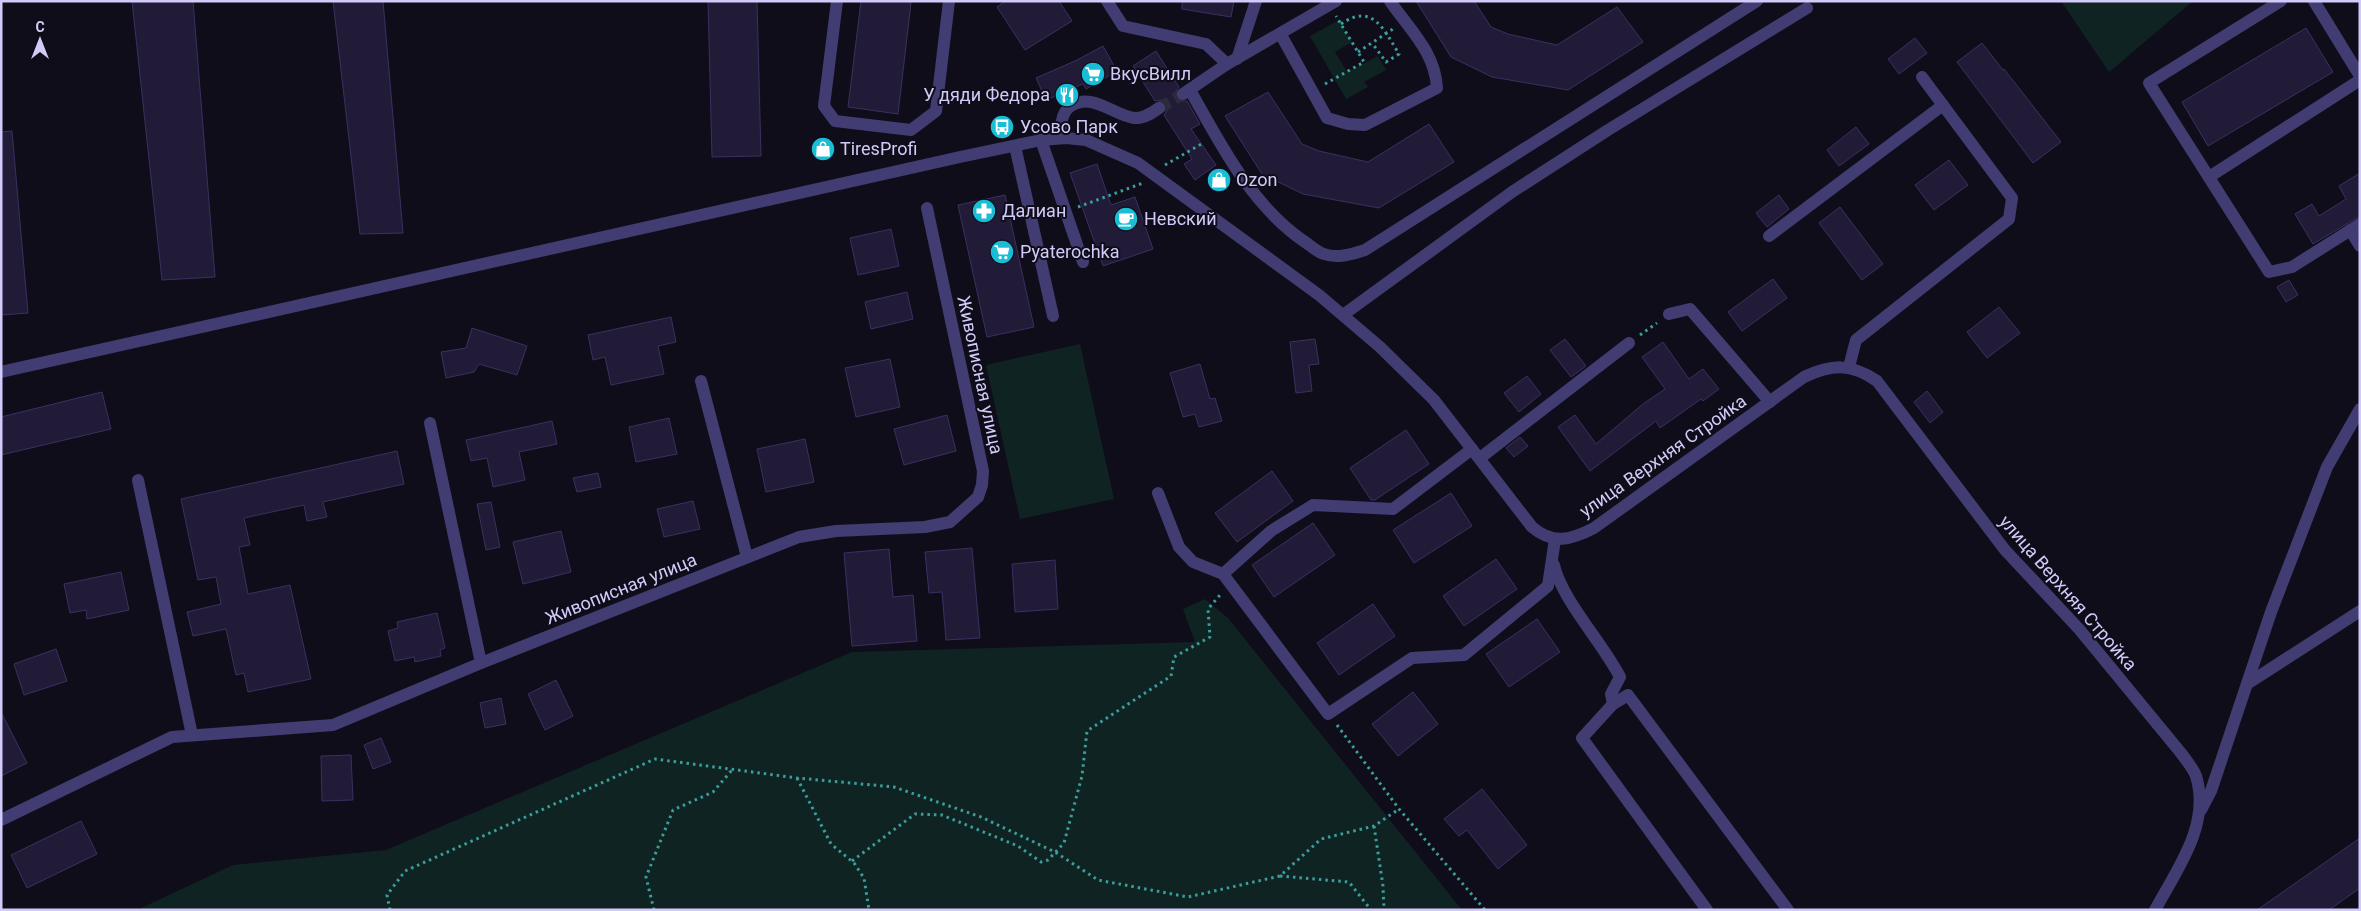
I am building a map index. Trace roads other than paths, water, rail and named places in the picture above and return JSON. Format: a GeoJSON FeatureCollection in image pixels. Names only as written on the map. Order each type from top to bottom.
{"type":"FeatureCollection","features":[{"type":"Feature","properties":{"kind":"street"},"geometry":{"type":"LineString","coordinates":[[837,1],[824,106],[835,121],[911,130],[936,110],[949,1]]}},
{"type":"Feature","properties":{"kind":"street"},"geometry":{"type":"LineString","coordinates":[[1107,1],[1123,26],[1206,44],[1232,61]]}},
{"type":"Feature","properties":{"kind":"street"},"geometry":{"type":"LineString","coordinates":[[1232,61],[1256,1]]}},
{"type":"Feature","properties":{"kind":"street"},"geometry":{"type":"LineString","coordinates":[[1281,35],[1327,118],[1348,124],[1365,125],[1437,88],[1436,70],[1424,47],[1390,1]]}},
{"type":"Feature","properties":{"kind":"street"},"geometry":{"type":"LineString","coordinates":[[1333,3],[1281,35],[1232,61],[1186,92],[1263,206],[1294,234],[1323,254],[1341,256],[1365,250],[1757,1]]}},
{"type":"Feature","properties":{"kind":"street"},"geometry":{"type":"LineString","coordinates":[[2281,1],[2149,83],[2269,272],[2292,267],[2355,227],[2360,246]]}},
{"type":"Feature","properties":{"kind":"street"},"geometry":{"type":"LineString","coordinates":[[2314,1],[2360,76]]}},
{"type":"Feature","properties":{"kind":"street"},"geometry":{"type":"LineString","coordinates":[[1343,315],[1520,186],[1807,8]]}},
{"type":"Feature","properties":{"kind":"street"},"geometry":{"type":"LineString","coordinates":[[1849,367],[1856,340],[2009,219],[2012,198],[1922,77]]}},
{"type":"Feature","properties":{"kind":"street"},"geometry":{"type":"LineString","coordinates":[[2209,177],[2360,80]]}},
{"type":"Feature","properties":{"kind":"street"},"geometry":{"type":"LineString","coordinates":[[1062,138],[1063,117],[1067,108],[1076,103],[1086,101],[1098,104],[1122,115],[1136,118],[1150,114],[1159,108]]}},
{"type":"Feature","properties":{"kind":"street"},"geometry":{"type":"LineString","coordinates":[[1769,236],[1943,106]]}},
{"type":"Feature","properties":{"kind":"street"},"geometry":{"type":"LineString","coordinates":[[1,372],[960,157],[1041,140],[1062,138],[1086,140],[1126,158],[1153,174],[1319,295],[1380,347],[1434,400],[1532,527],[1542,535],[1555,539],[1548,586],[1464,655],[1412,658],[1328,714],[1223,574],[1193,562],[1179,548],[1158,493]]}},
{"type":"Feature","properties":{"kind":"street"},"geometry":{"type":"LineString","coordinates":[[1041,140],[1083,262]]}},
{"type":"Feature","properties":{"kind":"street"},"geometry":{"type":"LineString","coordinates":[[1015,146],[1053,316]]}},
{"type":"Feature","properties":{"kind":"street","name":"Живописная улица"},"geometry":{"type":"LineString","coordinates":[[1,820],[172,737],[333,725],[481,663],[747,557],[808,535],[836,531],[925,527],[950,522],[978,497],[982,485],[983,471],[927,208]]}},
{"type":"Feature","properties":{"kind":"street"},"geometry":{"type":"LineString","coordinates":[[1669,314],[1690,309],[1770,402]]}},
{"type":"Feature","properties":{"kind":"street"},"geometry":{"type":"LineString","coordinates":[[1223,574],[1271,531],[1313,505],[1393,509],[1476,454],[1629,343]]}},
{"type":"Feature","properties":{"kind":"street","name":"улица Верхняя Стройка"},"geometry":{"type":"LineString","coordinates":[[1555,539],[1581,535],[1594,528],[1804,377],[1821,370],[1849,367],[1863,371],[1877,382],[2005,550],[2079,629],[2182,753],[2195,774],[2199,793],[2199,814],[2192,842],[2155,910]]}},
{"type":"Feature","properties":{"kind":"street"},"geometry":{"type":"LineString","coordinates":[[701,381],[747,557]]}},
{"type":"Feature","properties":{"kind":"street"},"geometry":{"type":"LineString","coordinates":[[2199,814],[2211,791],[2271,612],[2327,467],[2360,409]]}},
{"type":"Feature","properties":{"kind":"street"},"geometry":{"type":"LineString","coordinates":[[430,423],[481,663]]}},
{"type":"Feature","properties":{"kind":"street"},"geometry":{"type":"LineString","coordinates":[[138,480],[192,735]]}},
{"type":"Feature","properties":{"kind":"street"},"geometry":{"type":"LineString","coordinates":[[1552,558],[1558,581],[1620,677],[1611,694],[1613,704]]}},
{"type":"Feature","properties":{"kind":"street"},"geometry":{"type":"LineString","coordinates":[[2247,684],[2360,611]]}},
{"type":"Feature","properties":{"kind":"street"},"geometry":{"type":"LineString","coordinates":[[1707,910],[1582,738],[1613,704],[1628,695],[1788,910]]}},
{"type":"Feature","properties":{"kind":"tunnel"},"geometry":{"type":"LineString","coordinates":[[1159,108],[1183,94]]}},
{"type":"Feature","properties":{"kind":"place","name":"ВкусВилл"},"geometry":{"type":"Point","coordinates":[1093,74]}},
{"type":"Feature","properties":{"kind":"place","name":"У дяди Федора"},"geometry":{"type":"Point","coordinates":[1067,95]}},
{"type":"Feature","properties":{"kind":"place","name":"Усово Парк"},"geometry":{"type":"Point","coordinates":[1002,127]}},
{"type":"Feature","properties":{"kind":"place","name":"TiresProfi"},"geometry":{"type":"Point","coordinates":[823,149]}},
{"type":"Feature","properties":{"kind":"place","name":"Ozon"},"geometry":{"type":"Point","coordinates":[1219,180]}},
{"type":"Feature","properties":{"kind":"place","name":"Далиан"},"geometry":{"type":"Point","coordinates":[984,211]}},
{"type":"Feature","properties":{"kind":"place","name":"Невский"},"geometry":{"type":"Point","coordinates":[1126,219]}},
{"type":"Feature","properties":{"kind":"place","name":"Pyaterochka"},"geometry":{"type":"Point","coordinates":[1002,252]}}]}
